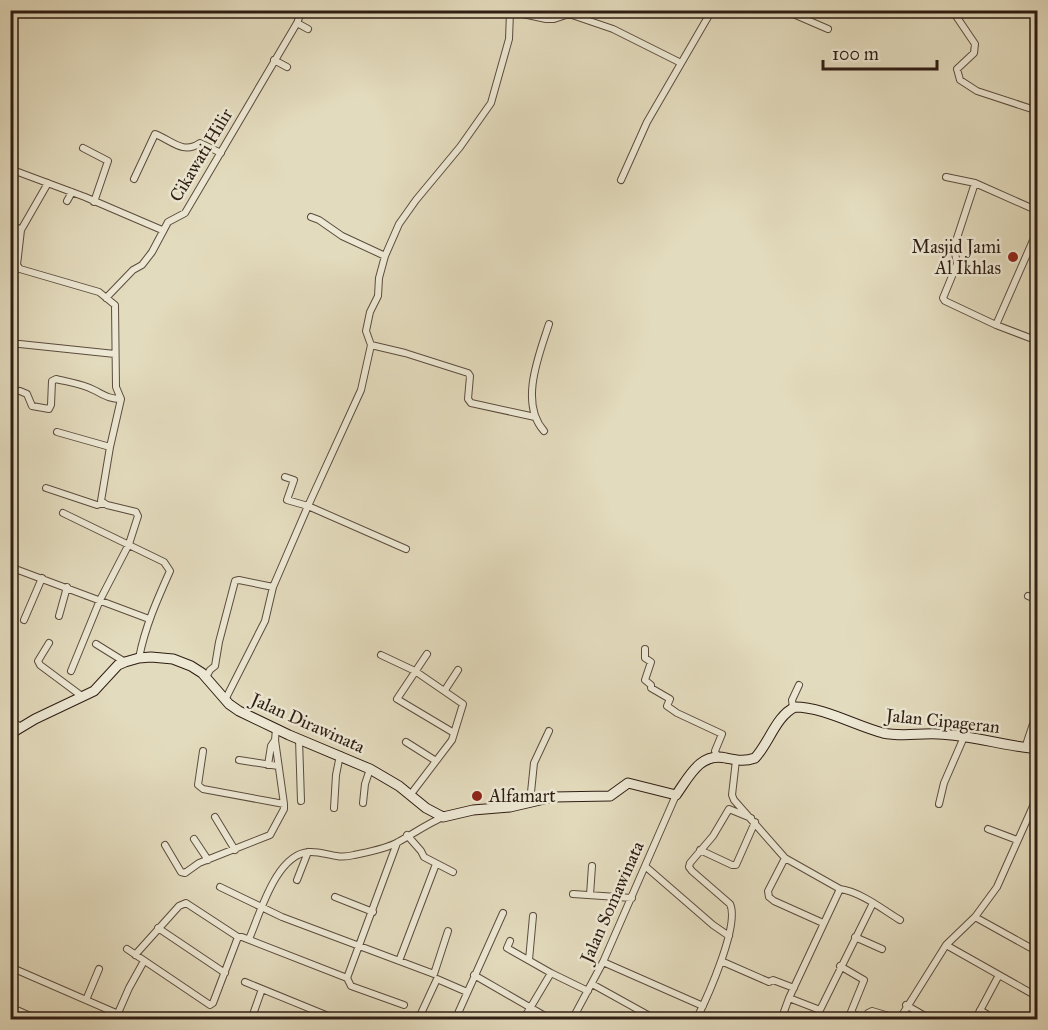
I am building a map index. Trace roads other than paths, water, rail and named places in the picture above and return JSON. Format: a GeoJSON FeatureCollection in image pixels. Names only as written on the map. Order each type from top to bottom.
{"type":"FeatureCollection","features":[{"type":"Feature","properties":{"kind":"street"},"geometry":{"type":"LineString","coordinates":[[10,26],[18,10]]}},
{"type":"Feature","properties":{"kind":"street","name":"Cikawati Hilir"},"geometry":{"type":"LineString","coordinates":[[106,298],[133,270],[142,265],[171,219],[185,213],[297,23],[302,10]]}},
{"type":"Feature","properties":{"kind":"street"},"geometry":{"type":"LineString","coordinates":[[621,180],[647,122],[712,10]]}},
{"type":"Feature","properties":{"kind":"street"},"geometry":{"type":"LineString","coordinates":[[784,10],[828,29]]}},
{"type":"Feature","properties":{"kind":"street"},"geometry":{"type":"LineString","coordinates":[[952,10],[976,48],[957,69],[960,80],[977,91],[1038,111]]}},
{"type":"Feature","properties":{"kind":"street"},"geometry":{"type":"LineString","coordinates":[[225,700],[265,621],[273,587],[361,390],[371,345],[366,331],[370,312],[378,296],[379,278],[385,255],[399,224],[460,147],[491,103],[509,39],[508,11],[546,20],[569,14],[613,28],[681,63]]}},
{"type":"Feature","properties":{"kind":"street"},"geometry":{"type":"LineString","coordinates":[[297,23],[308,29]]}},
{"type":"Feature","properties":{"kind":"street"},"geometry":{"type":"LineString","coordinates":[[274,60],[287,67]]}},
{"type":"Feature","properties":{"kind":"street"},"geometry":{"type":"LineString","coordinates":[[134,179],[155,134],[182,148],[189,149],[200,143],[221,153]]}},
{"type":"Feature","properties":{"kind":"street"},"geometry":{"type":"LineString","coordinates":[[84,148],[108,161],[94,202]]}},
{"type":"Feature","properties":{"kind":"street"},"geometry":{"type":"LineString","coordinates":[[10,168],[162,230]]}},
{"type":"Feature","properties":{"kind":"street"},"geometry":{"type":"LineString","coordinates":[[946,177],[975,183],[1038,211]]}},
{"type":"Feature","properties":{"kind":"street"},"geometry":{"type":"LineString","coordinates":[[48,183],[21,230],[17,265],[25,272],[90,288],[115,305],[116,387],[121,399],[110,447],[101,501],[103,503]]}},
{"type":"Feature","properties":{"kind":"street"},"geometry":{"type":"LineString","coordinates":[[975,183],[954,247],[957,264],[943,298],[996,325],[1038,341]]}},
{"type":"Feature","properties":{"kind":"street"},"geometry":{"type":"LineString","coordinates":[[67,201],[72,192]]}},
{"type":"Feature","properties":{"kind":"street"},"geometry":{"type":"LineString","coordinates":[[311,217],[342,236],[385,255]]}},
{"type":"Feature","properties":{"kind":"street"},"geometry":{"type":"LineString","coordinates":[[10,224],[21,230]]}},
{"type":"Feature","properties":{"kind":"street"},"geometry":{"type":"LineString","coordinates":[[996,325],[1038,229]]}},
{"type":"Feature","properties":{"kind":"street"},"geometry":{"type":"LineString","coordinates":[[10,253],[19,253]]}},
{"type":"Feature","properties":{"kind":"street"},"geometry":{"type":"LineString","coordinates":[[544,431],[535,417],[533,386],[549,324]]}},
{"type":"Feature","properties":{"kind":"street"},"geometry":{"type":"LineString","coordinates":[[10,344],[115,354]]}},
{"type":"Feature","properties":{"kind":"street"},"geometry":{"type":"LineString","coordinates":[[371,345],[468,373],[470,376],[468,399],[471,403],[535,417]]}},
{"type":"Feature","properties":{"kind":"street"},"geometry":{"type":"LineString","coordinates":[[20,391],[27,394],[32,406],[49,409],[52,381],[56,379],[95,390],[100,395],[113,399],[121,399]]}},
{"type":"Feature","properties":{"kind":"street"},"geometry":{"type":"LineString","coordinates":[[57,432],[110,447]]}},
{"type":"Feature","properties":{"kind":"street"},"geometry":{"type":"LineString","coordinates":[[285,477],[294,480],[287,500],[308,506],[406,549]]}},
{"type":"Feature","properties":{"kind":"street"},"geometry":{"type":"LineString","coordinates":[[46,488],[97,505],[103,503],[136,512],[138,516],[129,544],[100,600],[71,671]]}},
{"type":"Feature","properties":{"kind":"street"},"geometry":{"type":"LineString","coordinates":[[63,513],[165,562],[170,571],[149,619],[139,658]]}},
{"type":"Feature","properties":{"kind":"street"},"geometry":{"type":"LineString","coordinates":[[10,567],[149,619]]}},
{"type":"Feature","properties":{"kind":"street"},"geometry":{"type":"LineString","coordinates":[[24,620],[42,578]]}},
{"type":"Feature","properties":{"kind":"street"},"geometry":{"type":"LineString","coordinates":[[206,677],[216,666],[219,642],[235,581],[273,587]]}},
{"type":"Feature","properties":{"kind":"street"},"geometry":{"type":"LineString","coordinates":[[59,616],[67,587]]}},
{"type":"Feature","properties":{"kind":"street"},"geometry":{"type":"LineString","coordinates":[[1028,596],[1038,600]]}},
{"type":"Feature","properties":{"kind":"street"},"geometry":{"type":"LineString","coordinates":[[49,643],[38,661],[40,665],[84,698]]}},
{"type":"Feature","properties":{"kind":"street"},"geometry":{"type":"LineString","coordinates":[[96,644],[125,662]]}},
{"type":"Feature","properties":{"kind":"street"},"geometry":{"type":"LineString","coordinates":[[645,649],[645,658],[651,662],[645,680],[651,688],[670,699],[667,706],[722,734],[715,751],[717,756]]}},
{"type":"Feature","properties":{"kind":"street"},"geometry":{"type":"LineString","coordinates":[[427,654],[398,699],[454,733]]}},
{"type":"Feature","properties":{"kind":"street"},"geometry":{"type":"LineString","coordinates":[[381,655],[415,671],[463,704],[452,740],[411,794]]}},
{"type":"Feature","properties":{"kind":"street","name":"Jalan Dirawinata"},"geometry":{"type":"LineString","coordinates":[[10,734],[84,698],[105,682],[118,665],[139,658],[164,658],[191,666],[206,677],[225,700],[238,711],[275,734],[300,740],[370,769],[411,794],[429,810],[443,817]]}},
{"type":"Feature","properties":{"kind":"street"},"geometry":{"type":"LineString","coordinates":[[445,690],[458,670]]}},
{"type":"Feature","properties":{"kind":"street"},"geometry":{"type":"LineString","coordinates":[[249,939],[278,874],[287,861],[308,852],[340,857],[353,855],[397,843],[443,817],[473,810],[510,807],[570,796],[610,796],[628,783],[676,795],[701,762],[711,757],[744,761],[754,758],[781,719],[793,708],[792,700],[799,685]]}},
{"type":"Feature","properties":{"kind":"street","name":"Jalan Cipageran"},"geometry":{"type":"LineString","coordinates":[[793,708],[801,707],[895,735],[937,734],[1038,749]]}},
{"type":"Feature","properties":{"kind":"street"},"geometry":{"type":"LineString","coordinates":[[1025,748],[1037,712]]}},
{"type":"Feature","properties":{"kind":"street"},"geometry":{"type":"LineString","coordinates":[[10,720],[21,727]]}},
{"type":"Feature","properties":{"kind":"street"},"geometry":{"type":"LineString","coordinates":[[530,802],[534,763],[549,731]]}},
{"type":"Feature","properties":{"kind":"street"},"geometry":{"type":"LineString","coordinates":[[268,765],[275,734]]}},
{"type":"Feature","properties":{"kind":"street"},"geometry":{"type":"LineString","coordinates":[[165,845],[183,873],[195,865],[270,835],[284,809],[275,734]]}},
{"type":"Feature","properties":{"kind":"street"},"geometry":{"type":"LineString","coordinates":[[939,804],[944,783],[964,737]]}},
{"type":"Feature","properties":{"kind":"street"},"geometry":{"type":"LineString","coordinates":[[300,740],[301,801]]}},
{"type":"Feature","properties":{"kind":"street"},"geometry":{"type":"LineString","coordinates":[[406,742],[436,761]]}},
{"type":"Feature","properties":{"kind":"street"},"geometry":{"type":"LineString","coordinates":[[203,751],[198,785],[203,789],[284,804]]}},
{"type":"Feature","properties":{"kind":"street"},"geometry":{"type":"LineString","coordinates":[[334,808],[340,755]]}},
{"type":"Feature","properties":{"kind":"street"},"geometry":{"type":"LineString","coordinates":[[239,760],[278,766]]}},
{"type":"Feature","properties":{"kind":"street"},"geometry":{"type":"LineString","coordinates":[[736,760],[732,795],[734,800],[785,858],[840,889],[848,890],[873,903],[900,920]]}},
{"type":"Feature","properties":{"kind":"street"},"geometry":{"type":"LineString","coordinates":[[363,803],[365,784],[370,769]]}},
{"type":"Feature","properties":{"kind":"street","name":"Jalan Somawinata"},"geometry":{"type":"LineString","coordinates":[[572,1020],[603,962],[676,795]]}},
{"type":"Feature","properties":{"kind":"street"},"geometry":{"type":"LineString","coordinates":[[840,966],[864,980],[851,1012],[864,1020],[872,1011],[899,1019],[946,945],[975,917],[997,887],[1038,795]]}},
{"type":"Feature","properties":{"kind":"street"},"geometry":{"type":"LineString","coordinates":[[696,1020],[721,961],[729,936],[733,910],[730,904],[689,867],[691,859],[713,836],[729,809],[753,820]]}},
{"type":"Feature","properties":{"kind":"street"},"geometry":{"type":"LineString","coordinates":[[215,817],[235,850]]}},
{"type":"Feature","properties":{"kind":"street"},"geometry":{"type":"LineString","coordinates":[[700,850],[736,865],[753,820]]}},
{"type":"Feature","properties":{"kind":"street"},"geometry":{"type":"LineString","coordinates":[[988,830],[1017,840]]}},
{"type":"Feature","properties":{"kind":"street"},"geometry":{"type":"LineString","coordinates":[[407,836],[424,857],[453,872]]}},
{"type":"Feature","properties":{"kind":"street"},"geometry":{"type":"LineString","coordinates":[[194,839],[208,860]]}},
{"type":"Feature","properties":{"kind":"street"},"geometry":{"type":"LineString","coordinates":[[347,978],[397,843]]}},
{"type":"Feature","properties":{"kind":"street"},"geometry":{"type":"LineString","coordinates":[[297,880],[308,852]]}},
{"type":"Feature","properties":{"kind":"street"},"geometry":{"type":"LineString","coordinates":[[785,858],[768,891],[770,897],[774,901],[823,923]]}},
{"type":"Feature","properties":{"kind":"street"},"geometry":{"type":"LineString","coordinates":[[399,961],[436,864]]}},
{"type":"Feature","properties":{"kind":"street"},"geometry":{"type":"LineString","coordinates":[[590,895],[592,866]]}},
{"type":"Feature","properties":{"kind":"street"},"geometry":{"type":"LineString","coordinates":[[645,866],[729,936]]}},
{"type":"Feature","properties":{"kind":"street"},"geometry":{"type":"LineString","coordinates":[[220,887],[262,908],[434,974],[448,931]]}},
{"type":"Feature","properties":{"kind":"street"},"geometry":{"type":"LineString","coordinates":[[781,1020],[840,889]]}},
{"type":"Feature","properties":{"kind":"street"},"geometry":{"type":"LineString","coordinates":[[573,894],[632,898]]}},
{"type":"Feature","properties":{"kind":"street"},"geometry":{"type":"LineString","coordinates":[[335,897],[373,912]]}},
{"type":"Feature","properties":{"kind":"street"},"geometry":{"type":"LineString","coordinates":[[135,955],[179,906],[186,903],[238,938],[249,939],[347,978],[351,986],[404,1005]]}},
{"type":"Feature","properties":{"kind":"street"},"geometry":{"type":"LineString","coordinates":[[789,998],[820,1010],[873,903]]}},
{"type":"Feature","properties":{"kind":"street"},"geometry":{"type":"LineString","coordinates":[[455,1020],[503,914]]}},
{"type":"Feature","properties":{"kind":"street"},"geometry":{"type":"LineString","coordinates":[[529,960],[533,916]]}},
{"type":"Feature","properties":{"kind":"street"},"geometry":{"type":"LineString","coordinates":[[975,917],[1038,952]]}},
{"type":"Feature","properties":{"kind":"street"},"geometry":{"type":"LineString","coordinates":[[158,928],[225,973]]}},
{"type":"Feature","properties":{"kind":"street"},"geometry":{"type":"LineString","coordinates":[[855,937],[882,949]]}},
{"type":"Feature","properties":{"kind":"street"},"geometry":{"type":"LineString","coordinates":[[127,949],[210,1005],[213,1004],[238,938]]}},
{"type":"Feature","properties":{"kind":"street"},"geometry":{"type":"LineString","coordinates":[[510,941],[507,948],[551,974],[588,991]]}},
{"type":"Feature","properties":{"kind":"street"},"geometry":{"type":"LineString","coordinates":[[946,945],[1038,997]]}},
{"type":"Feature","properties":{"kind":"street"},"geometry":{"type":"LineString","coordinates":[[116,1016],[144,961]]}},
{"type":"Feature","properties":{"kind":"street"},"geometry":{"type":"LineString","coordinates":[[721,961],[769,982],[773,980],[794,988]]}},
{"type":"Feature","properties":{"kind":"street"},"geometry":{"type":"LineString","coordinates":[[603,962],[703,1006]]}},
{"type":"Feature","properties":{"kind":"street"},"geometry":{"type":"LineString","coordinates":[[10,967],[86,1000],[116,1016],[132,1020]]}},
{"type":"Feature","properties":{"kind":"street"},"geometry":{"type":"LineString","coordinates":[[86,1000],[99,969]]}},
{"type":"Feature","properties":{"kind":"street"},"geometry":{"type":"LineString","coordinates":[[523,1020],[551,974]]}},
{"type":"Feature","properties":{"kind":"street"},"geometry":{"type":"LineString","coordinates":[[474,975],[552,1020]]}},
{"type":"Feature","properties":{"kind":"street"},"geometry":{"type":"LineString","coordinates":[[975,1020],[999,975]]}},
{"type":"Feature","properties":{"kind":"street"},"geometry":{"type":"LineString","coordinates":[[418,1020],[437,979],[467,992]]}},
{"type":"Feature","properties":{"kind":"street"},"geometry":{"type":"LineString","coordinates":[[245,982],[338,1020]]}},
{"type":"Feature","properties":{"kind":"street"},"geometry":{"type":"LineString","coordinates":[[592,984],[657,1020]]}},
{"type":"Feature","properties":{"kind":"street"},"geometry":{"type":"LineString","coordinates":[[251,1020],[262,989]]}},
{"type":"Feature","properties":{"kind":"street"},"geometry":{"type":"LineString","coordinates":[[906,1005],[932,1020]]}},
{"type":"Feature","properties":{"kind":"street"},"geometry":{"type":"LineString","coordinates":[[10,1007],[39,1020]]}},
{"type":"Feature","properties":{"kind":"street"},"geometry":{"type":"LineString","coordinates":[[980,1010],[996,1020]]}},
{"type":"Feature","properties":{"kind":"street"},"geometry":{"type":"LineString","coordinates":[[317,1020],[320,1012]]}},
{"type":"Feature","properties":{"kind":"place","name":"Masjid Jami Al Ikhlas"},"geometry":{"type":"Point","coordinates":[1013,257]}},
{"type":"Feature","properties":{"kind":"place","name":"Alfamart"},"geometry":{"type":"Point","coordinates":[477,796]}}]}
